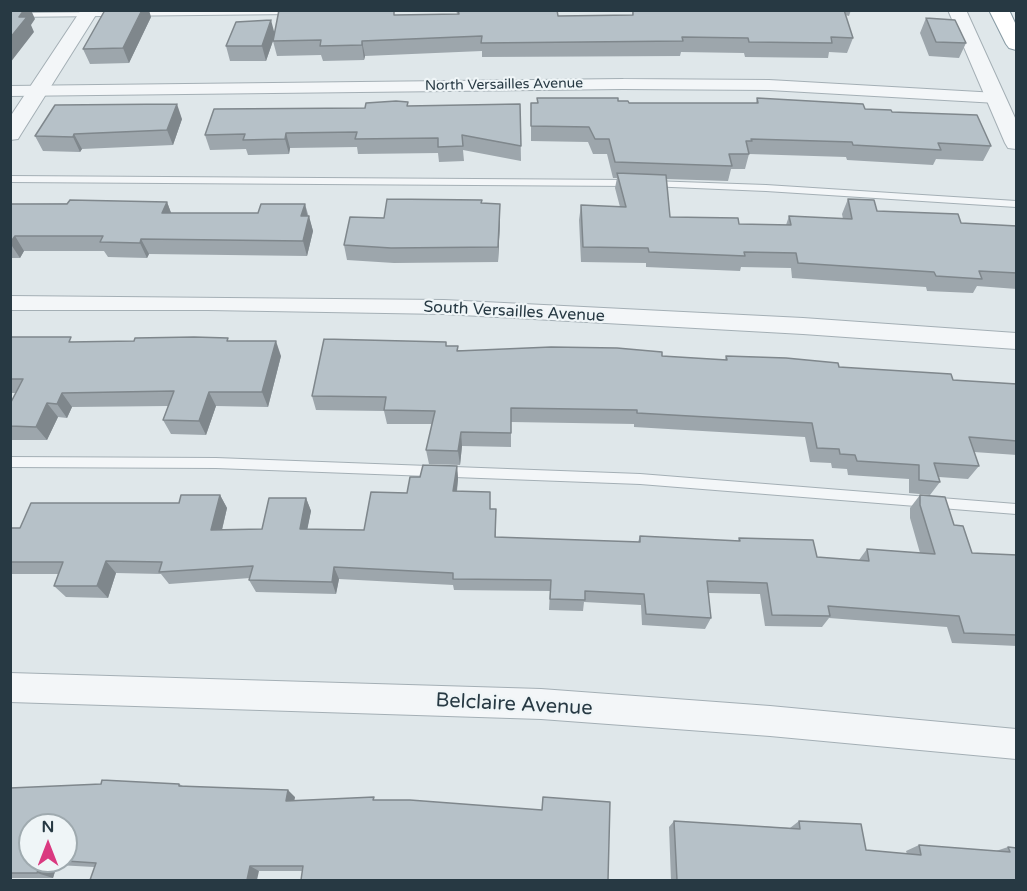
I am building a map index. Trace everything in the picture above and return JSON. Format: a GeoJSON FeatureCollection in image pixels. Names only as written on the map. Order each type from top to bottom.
{"type":"FeatureCollection","features":[{"type":"Feature","properties":{"kind":"highway"},"geometry":{"type":"LineString","coordinates":[[999,10],[1017,44]]}},
{"type":"Feature","properties":{"kind":"street"},"geometry":{"type":"LineString","coordinates":[[957,10],[1017,143]]}},
{"type":"Feature","properties":{"kind":"street"},"geometry":{"type":"LineString","coordinates":[[10,134],[89,12]]}},
{"type":"Feature","properties":{"kind":"street","name":"North Versailles Avenue"},"geometry":{"type":"LineString","coordinates":[[10,91],[645,84],[791,86],[997,98]]}},
{"type":"Feature","properties":{"kind":"street","name":"South Versailles Avenue"},"geometry":{"type":"LineString","coordinates":[[10,303],[208,303],[444,307],[1017,341]]}},
{"type":"Feature","properties":{"kind":"street","name":"Belclaire Avenue"},"geometry":{"type":"LineString","coordinates":[[10,687],[541,705],[770,721],[1017,744]]}},
{"type":"Feature","properties":{"kind":"lane"},"geometry":{"type":"LineString","coordinates":[[10,15],[89,12],[299,11]]}},
{"type":"Feature","properties":{"kind":"lane"},"geometry":{"type":"LineString","coordinates":[[10,179],[588,182],[766,188],[1017,204]]}},
{"type":"Feature","properties":{"kind":"lane"},"geometry":{"type":"LineString","coordinates":[[10,462],[228,463],[628,479],[1017,509]]}},
{"type":"Feature","properties":{"kind":"building"},"geometry":{"type":"Polygon","coordinates":[[[10,10],[24,10],[19,17],[27,17],[10,38],[10,10]]]}},
{"type":"Feature","properties":{"kind":"building"},"geometry":{"type":"Polygon","coordinates":[[[105,10],[142,10],[123,48],[83,49],[105,10]]]}},
{"type":"Feature","properties":{"kind":"building"},"geometry":{"type":"Polygon","coordinates":[[[279,10],[394,10],[394,15],[459,14],[458,10],[557,10],[558,16],[633,15],[633,10],[844,10],[853,38],[831,37],[832,43],[749,42],[748,38],[682,37],[683,41],[481,43],[482,36],[362,41],[362,45],[320,46],[321,40],[273,41],[279,10]]]}},
{"type":"Feature","properties":{"kind":"building"},"geometry":{"type":"Polygon","coordinates":[[[926,18],[955,20],[966,43],[936,42],[926,18]]]}},
{"type":"Feature","properties":{"kind":"building"},"geometry":{"type":"Polygon","coordinates":[[[271,20],[262,46],[226,46],[236,22],[271,20]]]}},
{"type":"Feature","properties":{"kind":"building"},"geometry":{"type":"Polygon","coordinates":[[[537,98],[618,98],[618,101],[629,103],[758,103],[757,98],[863,104],[865,109],[891,110],[892,112],[977,115],[991,146],[938,143],[941,150],[853,145],[852,142],[751,139],[752,141],[746,141],[749,154],[729,154],[732,166],[615,162],[609,139],[595,139],[589,127],[531,126],[531,103],[538,103],[537,98]]]}},
{"type":"Feature","properties":{"kind":"building"},"geometry":{"type":"Polygon","coordinates":[[[408,102],[407,106],[520,104],[521,146],[462,135],[463,146],[438,147],[438,138],[355,139],[357,132],[286,133],[285,139],[243,140],[245,134],[205,135],[214,109],[365,108],[366,103],[408,102]]]}},
{"type":"Feature","properties":{"kind":"building"},"geometry":{"type":"Polygon","coordinates":[[[177,104],[167,130],[74,134],[73,137],[35,136],[55,105],[177,104]]]}},
{"type":"Feature","properties":{"kind":"building"},"geometry":{"type":"Polygon","coordinates":[[[617,173],[666,175],[670,217],[738,218],[739,224],[791,225],[789,216],[852,219],[848,199],[874,200],[877,211],[958,214],[961,223],[1017,226],[1017,273],[979,271],[982,279],[936,276],[934,272],[798,263],[796,253],[744,252],[745,256],[649,252],[648,248],[583,247],[581,205],[626,207],[617,173]]]}},
{"type":"Feature","properties":{"kind":"building"},"geometry":{"type":"Polygon","coordinates":[[[387,199],[482,200],[481,203],[500,204],[498,247],[391,248],[344,245],[350,217],[384,218],[387,199]]]}},
{"type":"Feature","properties":{"kind":"building"},"geometry":{"type":"Polygon","coordinates":[[[70,200],[167,202],[162,213],[258,213],[261,204],[305,204],[301,216],[309,216],[303,241],[141,239],[140,243],[100,242],[103,236],[15,236],[10,243],[10,204],[67,204],[70,200]]]}},
{"type":"Feature","properties":{"kind":"building"},"geometry":{"type":"Polygon","coordinates":[[[10,337],[71,337],[69,342],[194,337],[228,338],[227,341],[276,341],[262,392],[209,392],[199,421],[163,420],[174,391],[62,393],[57,404],[47,403],[36,427],[10,426],[10,404],[23,379],[10,379],[10,337]]]}},
{"type":"Feature","properties":{"kind":"building"},"geometry":{"type":"Polygon","coordinates":[[[324,339],[446,342],[446,346],[458,346],[457,351],[551,347],[617,348],[662,352],[662,356],[727,360],[726,356],[786,358],[838,363],[839,367],[951,374],[953,380],[1017,384],[1017,441],[969,437],[979,466],[934,463],[940,482],[919,480],[919,465],[857,461],[855,455],[840,454],[839,449],[817,448],[812,423],[637,413],[637,410],[511,408],[511,433],[461,432],[458,451],[426,450],[435,411],[384,410],[386,397],[312,396],[324,339]]]}},
{"type":"Feature","properties":{"kind":"building"},"geometry":{"type":"Polygon","coordinates":[[[423,465],[457,466],[453,491],[490,492],[490,509],[496,509],[495,537],[640,542],[640,536],[740,541],[739,538],[813,540],[817,557],[869,561],[867,549],[935,554],[920,505],[920,495],[945,497],[954,525],[963,526],[972,553],[1017,555],[1017,635],[964,633],[959,616],[828,606],[830,616],[772,615],[767,583],[707,581],[711,618],[646,614],[644,594],[585,591],[585,600],[550,599],[551,580],[453,579],[453,573],[334,567],[332,582],[249,580],[253,566],[159,572],[162,562],[106,561],[97,586],[54,586],[63,562],[10,562],[10,528],[20,528],[31,503],[179,503],[181,495],[220,495],[211,530],[262,529],[269,498],[306,498],[300,529],[364,530],[371,492],[407,493],[410,477],[420,477],[423,465]]]}},
{"type":"Feature","properties":{"kind":"building"},"geometry":{"type":"Polygon","coordinates":[[[102,780],[179,784],[179,786],[288,790],[286,801],[374,797],[373,800],[410,800],[542,810],[543,797],[610,802],[608,880],[301,880],[303,866],[250,866],[247,880],[90,880],[96,863],[78,862],[78,813],[18,813],[18,873],[10,873],[10,788],[101,784],[102,780]]]}},
{"type":"Feature","properties":{"kind":"building"},"geometry":{"type":"Polygon","coordinates":[[[674,821],[800,829],[799,821],[861,824],[866,850],[921,855],[919,845],[1010,852],[1008,847],[1017,848],[1017,880],[677,880],[674,821]]]}}]}
